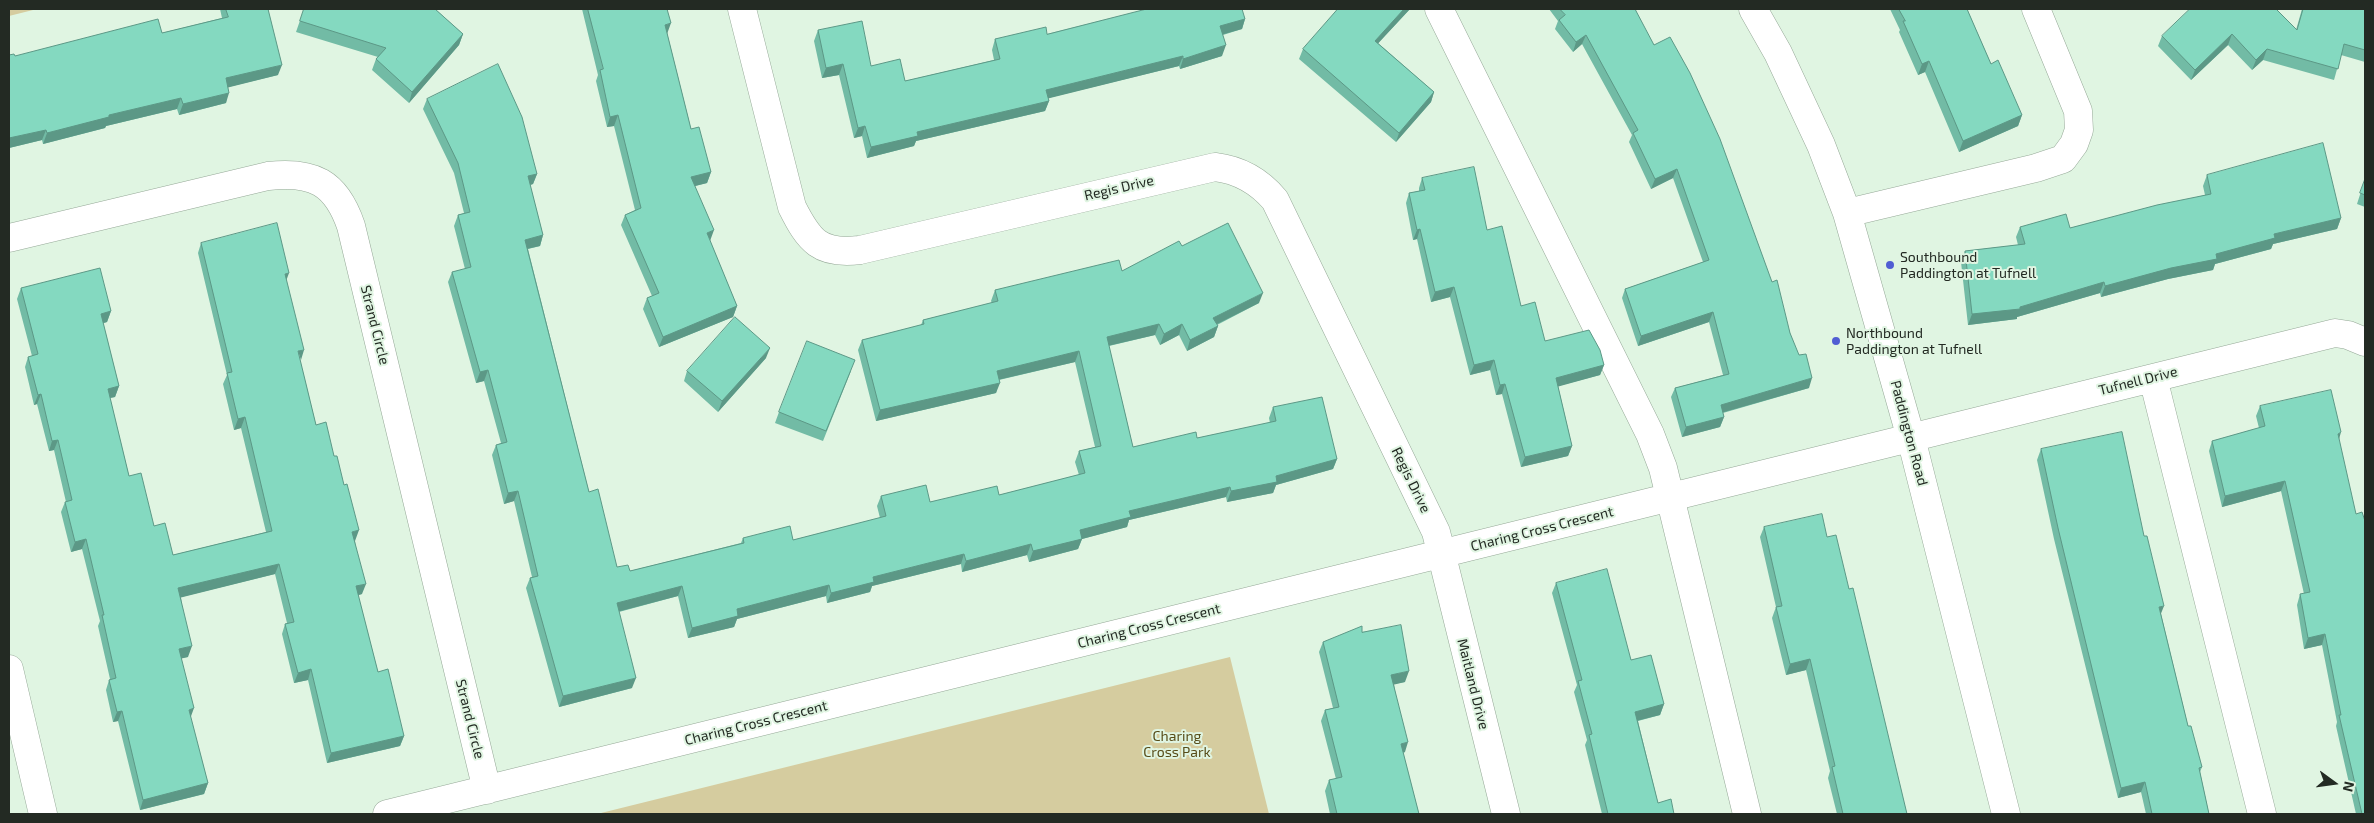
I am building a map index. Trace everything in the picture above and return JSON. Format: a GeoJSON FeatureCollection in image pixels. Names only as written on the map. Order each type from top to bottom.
{"type":"FeatureCollection","features":[{"type":"Feature","properties":{"kind":"street","name":"Regis Drive"},"geometry":{"type":"LineString","coordinates":[[742,9],[792,207],[811,239],[824,248],[841,252],[860,250],[1215,167],[1228,168],[1248,176],[1264,187],[1275,200],[1413,484],[1436,532],[1441,554]]}},
{"type":"Feature","properties":{"kind":"street"},"geometry":{"type":"LineString","coordinates":[[1439,9],[1650,434],[1663,468],[1747,814]]}},
{"type":"Feature","properties":{"kind":"street","name":"Paddington Road"},"geometry":{"type":"LineString","coordinates":[[1752,9],[1778,53],[1821,145],[1847,213],[1911,438],[2006,814]]}},
{"type":"Feature","properties":{"kind":"street"},"geometry":{"type":"LineString","coordinates":[[1847,213],[2036,168],[2063,159],[2074,144],[2079,130],[2078,110],[2036,9]]}},
{"type":"Feature","properties":{"kind":"street","name":"Strand Circle"},"geometry":{"type":"LineString","coordinates":[[9,238],[268,176],[305,175],[322,183],[336,195],[344,207],[351,226],[486,790]]}},
{"type":"Feature","properties":{"kind":"street","name":"Tufnell Drive"},"geometry":{"type":"LineString","coordinates":[[1911,438],[2335,334],[2348,335],[2365,342]]}},
{"type":"Feature","properties":{"kind":"street"},"geometry":{"type":"LineString","coordinates":[[2153,378],[2262,814]]}},
{"type":"Feature","properties":{"kind":"street","name":"Charing Cross Crescent"},"geometry":{"type":"LineString","coordinates":[[387,814],[1911,438]]}},
{"type":"Feature","properties":{"kind":"street","name":"Maitland Drive"},"geometry":{"type":"LineString","coordinates":[[1441,554],[1506,814]]}},
{"type":"Feature","properties":{"kind":"street"},"geometry":{"type":"LineString","coordinates":[[9,670],[43,814]]}},
{"type":"Feature","properties":{"kind":"green space"},"geometry":{"type":"Polygon","coordinates":[[[9,9],[37,9],[9,16],[9,9]]]}},
{"type":"Feature","properties":{"kind":"green space","name":"Charing Cross Park"},"geometry":{"type":"Polygon","coordinates":[[[1230,657],[1269,814],[597,814],[1230,657]]]}},
{"type":"Feature","properties":{"kind":"building"},"geometry":{"type":"Polygon","coordinates":[[[226,9],[268,9],[282,65],[226,78],[229,93],[183,104],[181,98],[109,115],[109,117],[47,133],[46,130],[9,138],[9,55],[14,54],[15,56],[158,19],[162,33],[228,17],[226,9]]]}},
{"type":"Feature","properties":{"kind":"building"},"geometry":{"type":"Polygon","coordinates":[[[304,9],[435,9],[463,34],[412,92],[376,59],[386,48],[300,21],[304,9]]]}},
{"type":"Feature","properties":{"kind":"building"},"geometry":{"type":"Polygon","coordinates":[[[588,9],[667,9],[671,23],[665,25],[691,129],[699,127],[711,172],[691,177],[714,230],[707,233],[737,306],[663,337],[647,298],[659,293],[625,215],[641,208],[618,115],[610,117],[600,70],[603,69],[588,9]]]}},
{"type":"Feature","properties":{"kind":"building"},"geometry":{"type":"Polygon","coordinates":[[[1147,9],[1242,9],[1245,19],[1220,26],[1226,45],[1183,59],[1183,56],[1046,90],[1049,101],[917,132],[918,136],[871,147],[865,126],[858,128],[843,64],[826,68],[818,30],[862,21],[871,66],[900,59],[905,81],[1000,59],[995,39],[1046,27],[1047,34],[1147,9]]]}},
{"type":"Feature","properties":{"kind":"building"},"geometry":{"type":"Polygon","coordinates":[[[1338,9],[1404,9],[1375,41],[1434,92],[1399,133],[1303,49],[1338,9]]]}},
{"type":"Feature","properties":{"kind":"building"},"geometry":{"type":"Polygon","coordinates":[[[1560,9],[1635,9],[1654,45],[1670,37],[1690,73],[1720,139],[1772,282],[1777,280],[1790,333],[1799,355],[1806,354],[1812,378],[1721,405],[1724,417],[1686,427],[1675,388],[1729,374],[1713,312],[1641,336],[1625,289],[1709,260],[1677,169],[1655,179],[1633,133],[1638,130],[1586,35],[1576,42],[1559,20],[1565,15],[1560,9]]]}},
{"type":"Feature","properties":{"kind":"building"},"geometry":{"type":"Polygon","coordinates":[[[1899,9],[1967,9],[1991,64],[1998,60],[2022,115],[1963,141],[1929,61],[1922,64],[1899,9]]]}},
{"type":"Feature","properties":{"kind":"building"},"geometry":{"type":"Polygon","coordinates":[[[2190,9],[2276,9],[2297,30],[2303,9],[2365,9],[2365,50],[2344,44],[2338,69],[2267,49],[2256,60],[2232,34],[2195,70],[2162,36],[2190,9]]]}},
{"type":"Feature","properties":{"kind":"building"},"geometry":{"type":"Polygon","coordinates":[[[498,64],[522,117],[537,174],[528,176],[543,235],[525,240],[589,492],[598,489],[617,567],[628,565],[630,571],[744,543],[743,538],[790,526],[793,540],[886,516],[881,496],[926,485],[930,502],[997,486],[999,495],[1085,473],[1079,451],[1101,446],[1079,351],[997,371],[1000,383],[880,410],[862,340],[924,324],[923,320],[998,301],[995,290],[1119,260],[1122,271],[1179,241],[1182,246],[1228,223],[1263,293],[1213,318],[1218,326],[1190,340],[1182,324],[1164,334],[1159,324],[1107,337],[1133,447],[1196,432],[1197,438],[1276,421],[1273,407],[1322,397],[1337,459],[1276,476],[1277,482],[1231,491],[1230,487],[1129,511],[1131,517],[1080,530],[1082,539],[1033,551],[1031,544],[966,561],[964,554],[873,577],[874,582],[831,593],[829,585],[737,609],[738,616],[692,628],[682,586],[617,603],[636,678],[563,696],[530,578],[538,576],[518,491],[508,493],[496,445],[507,442],[488,370],[480,372],[452,272],[471,267],[458,215],[470,212],[458,163],[427,99],[498,64]]]}},
{"type":"Feature","properties":{"kind":"building"},"geometry":{"type":"Polygon","coordinates":[[[2323,143],[2341,218],[2274,234],[2275,238],[2216,254],[2217,259],[2171,268],[2105,286],[2104,282],[2020,307],[2020,309],[1972,314],[1965,251],[2025,244],[2020,227],[2066,214],[2070,228],[2157,205],[2211,194],[2207,175],[2323,143]]]}},
{"type":"Feature","properties":{"kind":"building"},"geometry":{"type":"Polygon","coordinates":[[[1474,167],[1487,230],[1502,226],[1521,306],[1535,302],[1545,341],[1589,330],[1600,350],[1604,365],[1556,378],[1572,446],[1525,457],[1505,384],[1500,385],[1494,360],[1474,365],[1454,287],[1435,292],[1420,229],[1417,230],[1409,193],[1425,190],[1422,178],[1474,167]]]}},
{"type":"Feature","properties":{"kind":"building"},"geometry":{"type":"Polygon","coordinates":[[[2365,179],[2365,195],[2360,193],[2365,179]]]}},
{"type":"Feature","properties":{"kind":"building"},"geometry":{"type":"Polygon","coordinates":[[[277,223],[289,273],[285,274],[304,350],[298,351],[316,425],[326,422],[334,456],[337,456],[344,485],[347,484],[359,530],[352,532],[366,584],[356,586],[378,672],[388,669],[404,736],[331,753],[311,669],[298,673],[285,624],[294,622],[279,564],[178,588],[192,646],[179,649],[194,708],[189,710],[208,783],[143,800],[122,711],[117,712],[109,680],[116,678],[102,615],[104,615],[86,539],[75,542],[65,502],[72,500],[58,440],[52,441],[41,394],[38,395],[28,357],[38,354],[21,288],[100,268],[111,311],[101,314],[119,386],[108,389],[129,476],[141,473],[154,526],[165,523],[173,555],[272,531],[245,417],[238,419],[227,373],[232,372],[201,243],[277,223]]]}},
{"type":"Feature","properties":{"kind":"building"},"geometry":{"type":"Polygon","coordinates":[[[735,317],[770,348],[722,401],[687,371],[735,317]]]}},
{"type":"Feature","properties":{"kind":"building"},"geometry":{"type":"Polygon","coordinates":[[[807,341],[855,360],[826,431],[779,412],[807,341]]]}},
{"type":"Feature","properties":{"kind":"building"},"geometry":{"type":"Polygon","coordinates":[[[2331,390],[2341,432],[2338,434],[2356,514],[2362,512],[2365,521],[2365,814],[2362,814],[2339,715],[2341,715],[2325,634],[2308,638],[2300,594],[2310,592],[2285,481],[2225,496],[2212,441],[2265,426],[2260,406],[2331,390]]]}},
{"type":"Feature","properties":{"kind":"building"},"geometry":{"type":"Polygon","coordinates":[[[2122,432],[2144,536],[2147,536],[2164,606],[2159,607],[2188,726],[2191,726],[2202,767],[2199,768],[2209,814],[2152,814],[2145,782],[2121,788],[2058,528],[2041,449],[2122,432]]]}},
{"type":"Feature","properties":{"kind":"building"},"geometry":{"type":"Polygon","coordinates":[[[1822,514],[1827,537],[1836,535],[1849,589],[1853,588],[1907,814],[1843,814],[1832,767],[1835,766],[1810,659],[1790,664],[1776,607],[1782,606],[1764,527],[1822,514]]]}},
{"type":"Feature","properties":{"kind":"building"},"geometry":{"type":"Polygon","coordinates":[[[1607,569],[1631,660],[1651,655],[1664,704],[1635,712],[1658,803],[1671,799],[1674,814],[1608,814],[1589,735],[1592,734],[1578,681],[1582,680],[1556,583],[1607,569]]]}},
{"type":"Feature","properties":{"kind":"building"},"geometry":{"type":"Polygon","coordinates":[[[1401,625],[1409,671],[1391,675],[1408,742],[1401,744],[1419,814],[1337,814],[1329,780],[1342,777],[1325,710],[1339,707],[1323,642],[1362,626],[1362,632],[1401,625]]]}},
{"type":"Feature","properties":{"kind":"place","name":"Southbound Paddington at Tufnell"},"geometry":{"type":"Point","coordinates":[1890,265]}},
{"type":"Feature","properties":{"kind":"place","name":"Northbound Paddington at Tufnell"},"geometry":{"type":"Point","coordinates":[1836,341]}}]}
